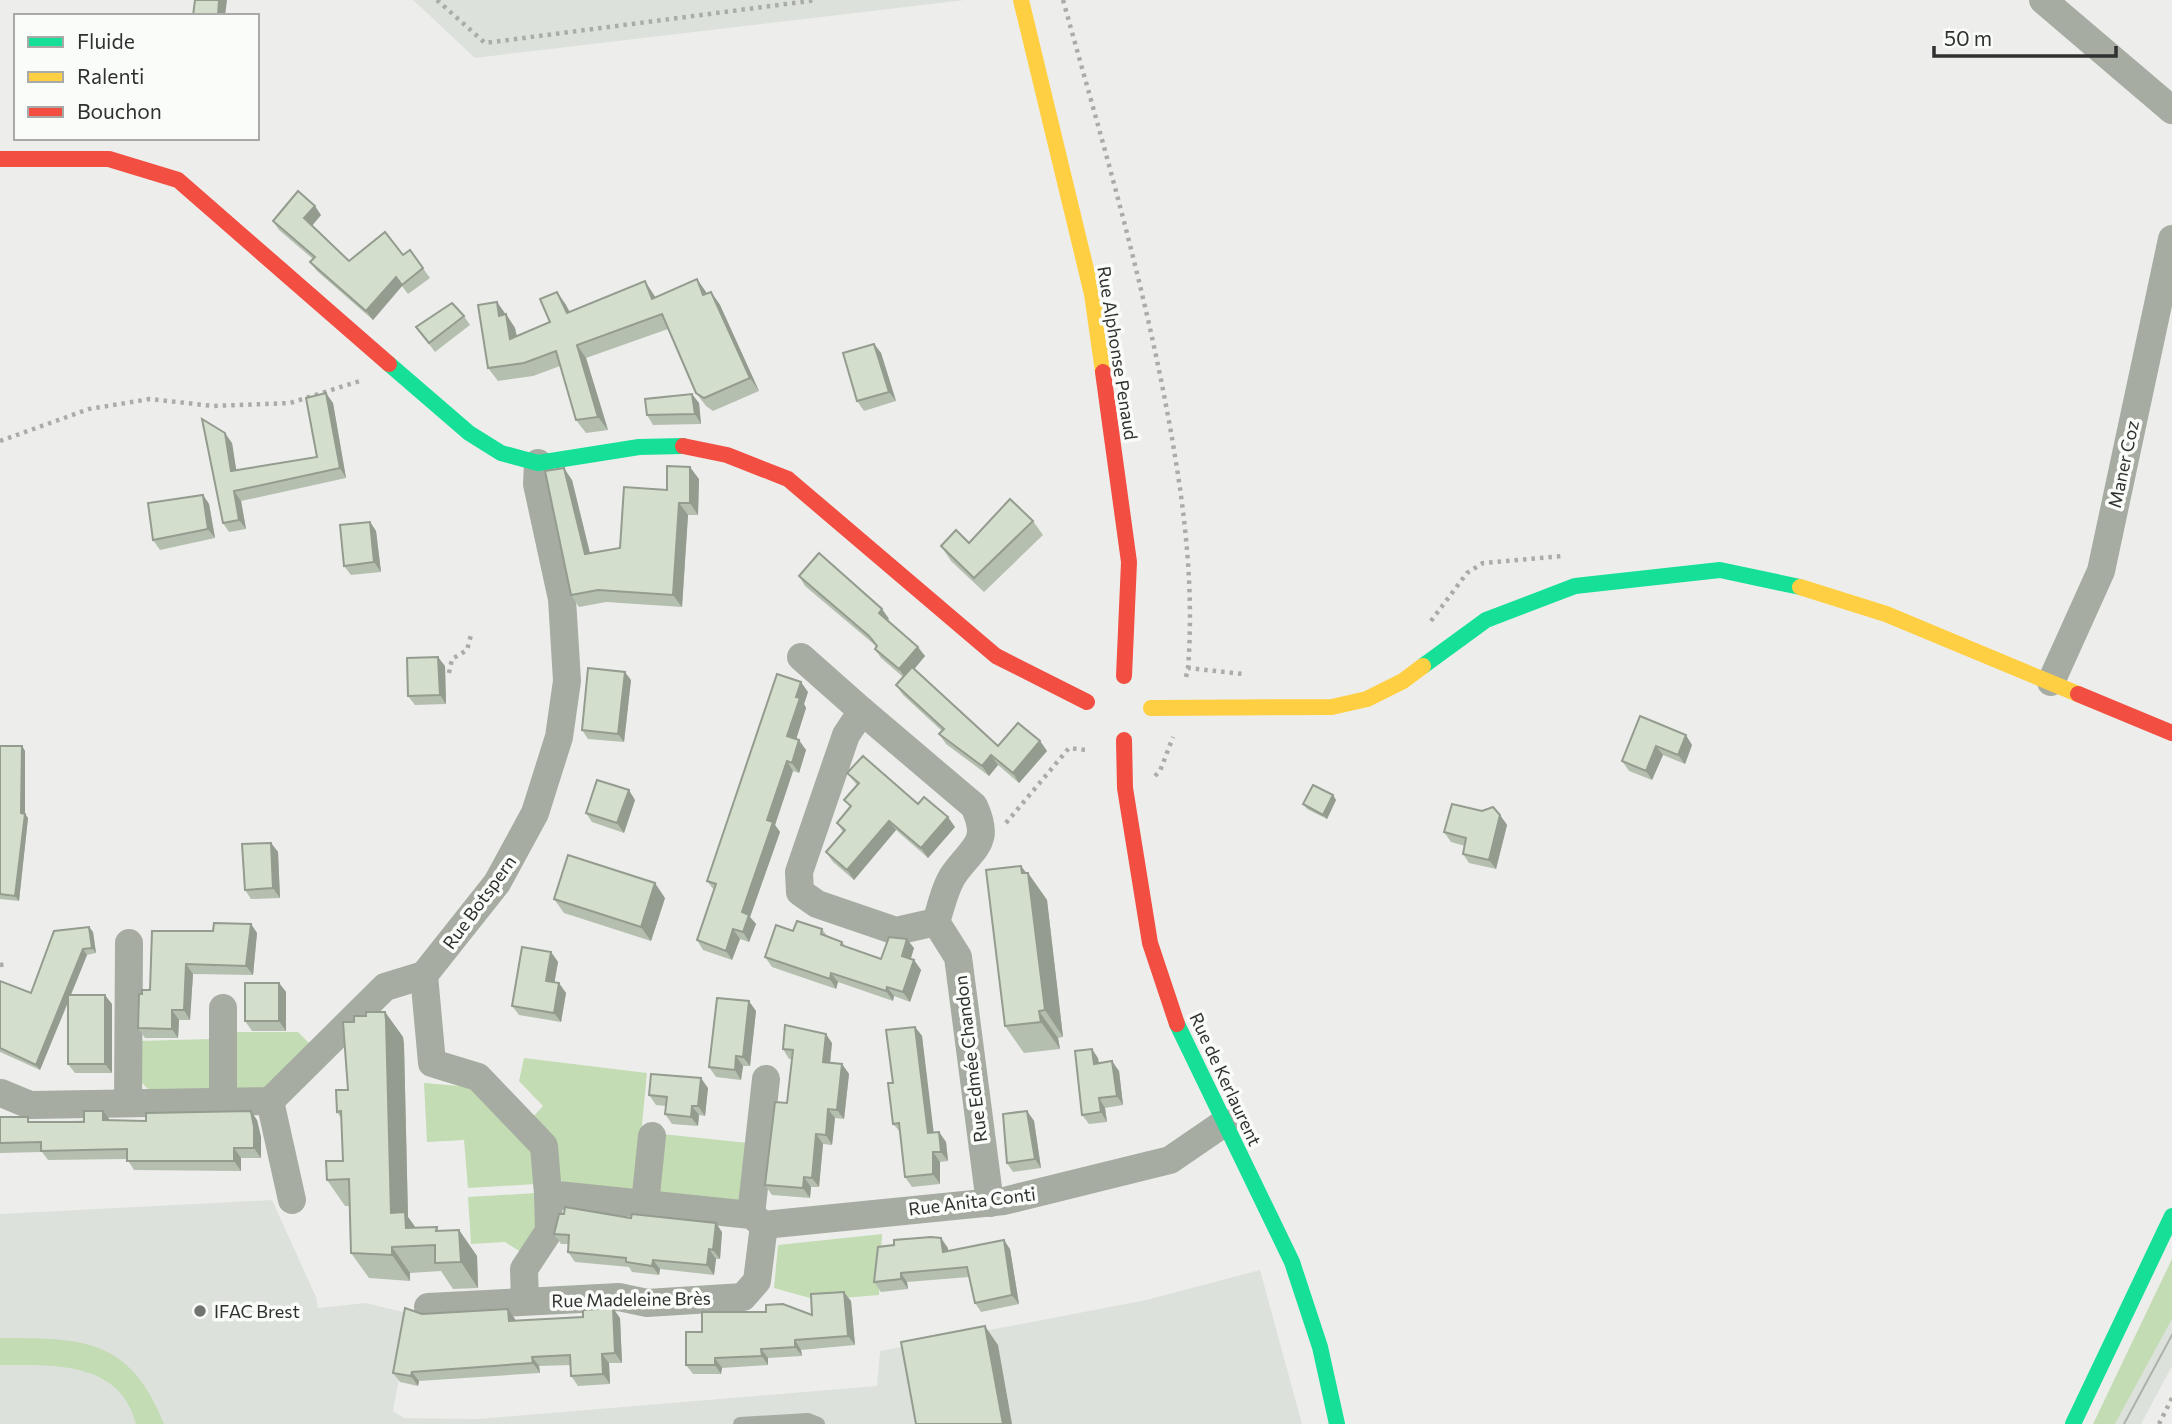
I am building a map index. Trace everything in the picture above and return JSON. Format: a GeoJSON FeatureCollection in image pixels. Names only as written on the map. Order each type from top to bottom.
{"type":"FeatureCollection","features":[{"type":"Feature","properties":{"kind":"street","name":"Rue Alphonse Penaud"},"geometry":{"type":"LineString","coordinates":[[1021,0],[1092,294],[1129,562],[1124,676]]}},
{"type":"Feature","properties":{"kind":"street"},"geometry":{"type":"LineString","coordinates":[[2043,0],[2172,110]]}},
{"type":"Feature","properties":{"kind":"street"},"geometry":{"type":"LineString","coordinates":[[0,159],[109,159],[177,180],[393,369],[469,433],[501,453],[538,463],[639,447],[683,446],[727,455],[788,479],[996,656],[1087,702]]}},
{"type":"Feature","properties":{"kind":"street","name":"Maner Coz"},"geometry":{"type":"LineString","coordinates":[[2051,682],[2101,571],[2172,239]]}},
{"type":"Feature","properties":{"kind":"street","name":"Rue Botspern"},"geometry":{"type":"LineString","coordinates":[[424,975],[497,883],[518,849],[544,788],[559,737],[566,681],[566,629],[537,484],[538,463]]}},
{"type":"Feature","properties":{"kind":"street"},"geometry":{"type":"LineString","coordinates":[[1151,708],[1332,707],[1367,699],[1403,681],[1486,620],[1575,586],[1720,570],[1786,583],[1886,614],[2172,733]]}},
{"type":"Feature","properties":{"kind":"street"},"geometry":{"type":"LineString","coordinates":[[801,657],[974,806],[983,824],[979,846],[953,876],[936,922],[896,931],[817,904],[800,892],[799,872],[846,734],[862,711]]}},
{"type":"Feature","properties":{"kind":"street"},"geometry":{"type":"LineString","coordinates":[[1090,722],[1087,702],[1100,682],[1124,676],[1143,687],[1151,708],[1143,729],[1124,740],[1104,736]]}},
{"type":"Feature","properties":{"kind":"street","name":"Rue de Kerlaurent"},"geometry":{"type":"LineString","coordinates":[[1124,740],[1125,788],[1150,943],[1182,1039],[1292,1262],[1320,1347],[1337,1424]]}},
{"type":"Feature","properties":{"kind":"street","name":"Rue Edmée Chandon"},"geometry":{"type":"LineString","coordinates":[[936,922],[958,957],[990,1203]]}},
{"type":"Feature","properties":{"kind":"street"},"geometry":{"type":"LineString","coordinates":[[128,1103],[129,943]]}},
{"type":"Feature","properties":{"kind":"street"},"geometry":{"type":"LineString","coordinates":[[1,1093],[30,1105],[270,1101],[385,987],[424,975],[432,1063],[478,1077],[544,1146],[548,1231],[524,1269],[525,1301]]}},
{"type":"Feature","properties":{"kind":"street"},"geometry":{"type":"LineString","coordinates":[[223,1008],[223,1102]]}},
{"type":"Feature","properties":{"kind":"street"},"geometry":{"type":"LineString","coordinates":[[758,1220],[766,1079]]}},
{"type":"Feature","properties":{"kind":"street"},"geometry":{"type":"LineString","coordinates":[[270,1101],[277,1122],[292,1200]]}},
{"type":"Feature","properties":{"kind":"street","name":"Rue Anita Conti"},"geometry":{"type":"LineString","coordinates":[[548,1194],[758,1220],[990,1203],[1170,1160],[1224,1123]]}},
{"type":"Feature","properties":{"kind":"street"},"geometry":{"type":"LineString","coordinates":[[645,1204],[652,1136]]}},
{"type":"Feature","properties":{"kind":"street"},"geometry":{"type":"LineString","coordinates":[[2073,1424],[2172,1216]]}},
{"type":"Feature","properties":{"kind":"street","name":"Rue Madeleine Brès"},"geometry":{"type":"LineString","coordinates":[[428,1307],[619,1297],[647,1303],[744,1297],[757,1281],[758,1220]]}},
{"type":"Feature","properties":{"kind":"street"},"geometry":{"type":"LineString","coordinates":[[2088,1424],[2172,1246]]}},
{"type":"Feature","properties":{"kind":"lane"},"geometry":{"type":"LineString","coordinates":[[740,1424],[808,1420],[818,1424]]}},
{"type":"Feature","properties":{"kind":"path"},"geometry":{"type":"LineString","coordinates":[[437,0],[485,43],[817,0]]}},
{"type":"Feature","properties":{"kind":"path"},"geometry":{"type":"LineString","coordinates":[[1063,0],[1137,267],[1178,470],[1192,619],[1188,668],[1177,707],[1172,741],[1160,771],[1143,788],[1125,788]]}},
{"type":"Feature","properties":{"kind":"path"},"geometry":{"type":"LineString","coordinates":[[0,441],[89,409],[149,399],[213,406],[290,403],[393,369]]}},
{"type":"Feature","properties":{"kind":"path"},"geometry":{"type":"LineString","coordinates":[[1427,626],[1467,573],[1483,563],[1574,555]]}},
{"type":"Feature","properties":{"kind":"path"},"geometry":{"type":"LineString","coordinates":[[449,673],[452,659],[467,650],[471,635]]}},
{"type":"Feature","properties":{"kind":"path"},"geometry":{"type":"LineString","coordinates":[[1188,668],[1250,675]]}},
{"type":"Feature","properties":{"kind":"path"},"geometry":{"type":"LineString","coordinates":[[983,824],[1007,823],[1069,748],[1086,750]]}},
{"type":"Feature","properties":{"kind":"path"},"geometry":{"type":"LineString","coordinates":[[2160,1424],[2172,1398]]}},
{"type":"Feature","properties":{"kind":"shaded area"},"geometry":{"type":"Polygon","coordinates":[[[413,0],[965,0],[475,58],[413,0]]]}},
{"type":"Feature","properties":{"kind":"shaded area","name":"IFAC Brest"},"geometry":{"type":"Polygon","coordinates":[[[272,1200],[316,1297],[318,1308],[366,1303],[411,1314],[393,1411],[404,1418],[478,1419],[877,1386],[880,1351],[1146,1300],[1260,1270],[1302,1424],[0,1424],[0,1214],[272,1200]]]}},
{"type":"Feature","properties":{"kind":"shaded area"},"geometry":{"type":"Polygon","coordinates":[[[2172,1319],[2172,1366],[2141,1424],[2115,1424],[2172,1319]]]}},
{"type":"Feature","properties":{"kind":"green space"},"geometry":{"type":"Polygon","coordinates":[[[233,1032],[298,1032],[310,1044],[261,1091],[241,1091],[233,1084],[233,1032]]]}},
{"type":"Feature","properties":{"kind":"green space"},"geometry":{"type":"Polygon","coordinates":[[[211,1039],[211,1086],[203,1093],[152,1093],[139,1080],[138,1041],[211,1039]]]}},
{"type":"Feature","properties":{"kind":"green space"},"geometry":{"type":"Polygon","coordinates":[[[524,1058],[647,1073],[636,1186],[629,1192],[567,1186],[556,1175],[531,1119],[543,1106],[519,1081],[524,1058]]]}},
{"type":"Feature","properties":{"kind":"green space"},"geometry":{"type":"Polygon","coordinates":[[[424,1083],[471,1087],[534,1153],[536,1184],[468,1188],[464,1140],[427,1142],[424,1083]]]}},
{"type":"Feature","properties":{"kind":"green space"},"geometry":{"type":"Polygon","coordinates":[[[662,1134],[748,1143],[743,1197],[735,1202],[663,1195],[657,1188],[662,1134]]]}},
{"type":"Feature","properties":{"kind":"green space"},"geometry":{"type":"Polygon","coordinates":[[[536,1193],[538,1230],[521,1252],[505,1242],[471,1244],[468,1197],[536,1193]]]}},
{"type":"Feature","properties":{"kind":"green space"},"geometry":{"type":"Polygon","coordinates":[[[882,1234],[879,1295],[817,1300],[774,1288],[778,1245],[882,1234]]]}},
{"type":"Feature","properties":{"kind":"green space"},"geometry":{"type":"Polygon","coordinates":[[[2172,1259],[2172,1319],[2115,1424],[2093,1424],[2172,1259]]]}},
{"type":"Feature","properties":{"kind":"green space"},"geometry":{"type":"Polygon","coordinates":[[[0,1338],[56,1339],[100,1349],[119,1359],[136,1374],[151,1396],[164,1424],[136,1424],[128,1403],[115,1388],[99,1377],[81,1370],[41,1365],[0,1365],[0,1338]]]}},
{"type":"Feature","properties":{"kind":"building"},"geometry":{"type":"Polygon","coordinates":[[[195,0],[219,0],[218,14],[193,14],[195,0]]]}},
{"type":"Feature","properties":{"kind":"building"},"geometry":{"type":"Polygon","coordinates":[[[298,191],[315,206],[304,218],[349,261],[385,232],[403,255],[410,250],[423,268],[402,285],[396,277],[366,311],[310,262],[315,257],[273,221],[298,191]]]}},
{"type":"Feature","properties":{"kind":"building"},"geometry":{"type":"Polygon","coordinates":[[[697,279],[703,295],[711,292],[750,378],[704,398],[696,393],[662,314],[577,345],[598,417],[576,420],[556,351],[524,363],[488,368],[478,305],[497,302],[499,316],[506,314],[510,339],[550,322],[540,299],[557,292],[567,313],[645,281],[652,299],[697,279]]]}},
{"type":"Feature","properties":{"kind":"building"},"geometry":{"type":"Polygon","coordinates":[[[452,303],[464,316],[429,343],[416,327],[452,303]]]}},
{"type":"Feature","properties":{"kind":"building"},"geometry":{"type":"Polygon","coordinates":[[[874,344],[889,392],[857,401],[843,353],[874,344]]]}},
{"type":"Feature","properties":{"kind":"building"},"geometry":{"type":"Polygon","coordinates":[[[326,393],[340,468],[234,491],[239,520],[223,523],[202,419],[225,433],[231,471],[317,457],[306,398],[326,393]]]}},
{"type":"Feature","properties":{"kind":"building"},"geometry":{"type":"Polygon","coordinates":[[[692,394],[695,414],[647,415],[645,399],[692,394]]]}},
{"type":"Feature","properties":{"kind":"building"},"geometry":{"type":"Polygon","coordinates":[[[667,466],[690,467],[690,503],[679,503],[673,595],[598,590],[571,595],[545,471],[564,468],[585,554],[620,548],[624,487],[667,490],[667,466]]]}},
{"type":"Feature","properties":{"kind":"building"},"geometry":{"type":"Polygon","coordinates":[[[203,495],[208,529],[153,540],[148,503],[203,495]]]}},
{"type":"Feature","properties":{"kind":"building"},"geometry":{"type":"Polygon","coordinates":[[[1010,499],[1033,521],[974,578],[941,546],[956,530],[969,543],[1010,499]]]}},
{"type":"Feature","properties":{"kind":"building"},"geometry":{"type":"Polygon","coordinates":[[[370,522],[374,562],[344,566],[340,525],[370,522]]]}},
{"type":"Feature","properties":{"kind":"building"},"geometry":{"type":"Polygon","coordinates":[[[819,553],[882,609],[879,613],[918,647],[899,669],[875,649],[877,646],[869,636],[799,576],[819,553]]]}},
{"type":"Feature","properties":{"kind":"building"},"geometry":{"type":"Polygon","coordinates":[[[438,657],[440,695],[408,696],[407,658],[438,657]]]}},
{"type":"Feature","properties":{"kind":"building"},"geometry":{"type":"Polygon","coordinates":[[[912,667],[998,746],[1018,723],[1040,741],[1013,773],[991,755],[982,766],[939,734],[944,729],[896,685],[912,667]]]}},
{"type":"Feature","properties":{"kind":"building"},"geometry":{"type":"Polygon","coordinates":[[[588,668],[625,672],[618,734],[582,730],[588,668]]]}},
{"type":"Feature","properties":{"kind":"building"},"geometry":{"type":"Polygon","coordinates":[[[777,674],[801,682],[796,697],[800,698],[787,736],[799,740],[792,763],[787,761],[767,820],[773,822],[742,912],[749,915],[743,932],[733,929],[726,951],[697,940],[716,884],[707,881],[777,674]]]}},
{"type":"Feature","properties":{"kind":"building"},"geometry":{"type":"Polygon","coordinates":[[[1640,716],[1686,735],[1678,755],[1656,746],[1646,771],[1622,761],[1640,716]]]}},
{"type":"Feature","properties":{"kind":"building"},"geometry":{"type":"Polygon","coordinates":[[[0,746],[22,746],[21,813],[25,814],[15,896],[0,894],[0,746]]]}},
{"type":"Feature","properties":{"kind":"building"},"geometry":{"type":"Polygon","coordinates":[[[863,756],[918,804],[924,797],[948,817],[921,848],[889,821],[847,870],[826,852],[845,830],[837,823],[851,806],[844,800],[859,783],[847,773],[863,756]]]}},
{"type":"Feature","properties":{"kind":"building"},"geometry":{"type":"Polygon","coordinates":[[[597,780],[629,790],[617,823],[586,813],[597,780]]]}},
{"type":"Feature","properties":{"kind":"building"},"geometry":{"type":"Polygon","coordinates":[[[1313,785],[1333,795],[1323,815],[1303,804],[1313,785]]]}},
{"type":"Feature","properties":{"kind":"building"},"geometry":{"type":"Polygon","coordinates":[[[1452,804],[1482,811],[1493,807],[1500,815],[1489,860],[1463,854],[1466,838],[1444,832],[1452,804]]]}},
{"type":"Feature","properties":{"kind":"building"},"geometry":{"type":"Polygon","coordinates":[[[271,843],[273,888],[245,890],[242,844],[271,843]]]}},
{"type":"Feature","properties":{"kind":"building"},"geometry":{"type":"Polygon","coordinates":[[[568,855],[655,883],[641,927],[554,899],[568,855]]]}},
{"type":"Feature","properties":{"kind":"building"},"geometry":{"type":"Polygon","coordinates":[[[1021,866],[1022,873],[1028,873],[1045,1010],[1039,1011],[1041,1022],[1005,1026],[986,870],[1021,866]]]}},
{"type":"Feature","properties":{"kind":"building"},"geometry":{"type":"Polygon","coordinates":[[[797,921],[822,929],[821,934],[842,942],[841,945],[881,959],[889,937],[907,939],[902,956],[914,960],[903,992],[887,987],[886,991],[831,973],[830,979],[765,957],[776,925],[793,931],[797,921]]]}},
{"type":"Feature","properties":{"kind":"building"},"geometry":{"type":"Polygon","coordinates":[[[214,923],[251,924],[246,966],[186,964],[184,1010],[172,1010],[172,1029],[138,1028],[139,994],[142,994],[142,990],[150,990],[152,931],[213,931],[214,923]]]}},
{"type":"Feature","properties":{"kind":"building"},"geometry":{"type":"Polygon","coordinates":[[[89,927],[92,948],[83,949],[36,1065],[0,1048],[0,981],[31,993],[54,931],[89,927]]]}},
{"type":"Feature","properties":{"kind":"building"},"geometry":{"type":"Polygon","coordinates":[[[522,947],[551,952],[546,981],[559,983],[554,1013],[512,1006],[522,947]]]}},
{"type":"Feature","properties":{"kind":"building"},"geometry":{"type":"Polygon","coordinates":[[[245,983],[279,983],[279,1021],[245,1021],[245,983]]]}},
{"type":"Feature","properties":{"kind":"building"},"geometry":{"type":"Polygon","coordinates":[[[68,995],[105,995],[105,1064],[68,1064],[68,995]]]}},
{"type":"Feature","properties":{"kind":"building"},"geometry":{"type":"Polygon","coordinates":[[[717,998],[749,1001],[743,1057],[736,1056],[735,1070],[709,1067],[717,998]]]}},
{"type":"Feature","properties":{"kind":"building"},"geometry":{"type":"Polygon","coordinates":[[[366,1012],[385,1012],[386,1020],[391,1213],[405,1212],[406,1228],[437,1227],[436,1231],[459,1230],[461,1262],[435,1263],[435,1245],[392,1247],[392,1255],[351,1253],[349,1179],[327,1180],[326,1161],[343,1161],[341,1111],[337,1112],[336,1090],[348,1090],[343,1022],[354,1022],[354,1016],[366,1016],[366,1012]]]}},
{"type":"Feature","properties":{"kind":"building"},"geometry":{"type":"Polygon","coordinates":[[[785,1025],[826,1034],[823,1062],[842,1064],[837,1110],[828,1109],[826,1135],[816,1134],[812,1178],[804,1177],[803,1188],[765,1185],[775,1102],[787,1103],[793,1050],[783,1049],[785,1025]]]}},
{"type":"Feature","properties":{"kind":"building"},"geometry":{"type":"Polygon","coordinates":[[[915,1027],[928,1133],[939,1132],[941,1152],[933,1152],[933,1174],[905,1177],[899,1123],[893,1124],[888,1083],[893,1083],[886,1030],[915,1027]]]}},
{"type":"Feature","properties":{"kind":"building"},"geometry":{"type":"Polygon","coordinates":[[[1092,1049],[1094,1064],[1112,1061],[1117,1096],[1099,1098],[1101,1112],[1082,1115],[1075,1051],[1092,1049]]]}},
{"type":"Feature","properties":{"kind":"building"},"geometry":{"type":"Polygon","coordinates":[[[651,1074],[701,1078],[698,1106],[692,1106],[691,1117],[665,1114],[667,1097],[649,1095],[651,1074]]]}},
{"type":"Feature","properties":{"kind":"building"},"geometry":{"type":"Polygon","coordinates":[[[84,1111],[103,1111],[103,1120],[146,1121],[146,1113],[251,1111],[254,1148],[234,1148],[234,1161],[127,1161],[127,1149],[41,1151],[41,1142],[0,1143],[0,1117],[28,1117],[28,1122],[84,1122],[84,1111]]]}},
{"type":"Feature","properties":{"kind":"building"},"geometry":{"type":"Polygon","coordinates":[[[1027,1111],[1035,1159],[1007,1163],[1003,1114],[1027,1111]]]}},
{"type":"Feature","properties":{"kind":"building"},"geometry":{"type":"Polygon","coordinates":[[[565,1207],[631,1218],[632,1214],[716,1223],[713,1250],[709,1249],[707,1265],[653,1260],[652,1266],[626,1262],[626,1258],[568,1252],[569,1235],[554,1234],[559,1214],[564,1214],[565,1207]]]}},
{"type":"Feature","properties":{"kind":"building"},"geometry":{"type":"Polygon","coordinates":[[[941,1238],[943,1252],[1004,1240],[1012,1295],[975,1303],[967,1267],[901,1273],[901,1279],[874,1282],[878,1247],[894,1245],[894,1240],[941,1238]]]}},
{"type":"Feature","properties":{"kind":"building"},"geometry":{"type":"Polygon","coordinates":[[[844,1292],[848,1336],[795,1340],[795,1347],[761,1349],[762,1356],[715,1358],[715,1365],[686,1365],[686,1332],[702,1332],[702,1312],[766,1312],[766,1305],[783,1304],[812,1315],[811,1294],[844,1292]]]}},
{"type":"Feature","properties":{"kind":"building"},"geometry":{"type":"Polygon","coordinates":[[[405,1308],[422,1314],[508,1309],[509,1321],[583,1317],[583,1310],[613,1308],[615,1353],[602,1354],[603,1374],[571,1376],[570,1355],[532,1357],[533,1363],[412,1372],[411,1376],[393,1373],[405,1308]]]}},
{"type":"Feature","properties":{"kind":"building"},"geometry":{"type":"Polygon","coordinates":[[[985,1326],[1003,1424],[916,1424],[901,1342],[985,1326]]]}},
{"type":"Feature","properties":{"kind":"tram line"},"geometry":{"type":"LineString","coordinates":[[2124,1424],[2172,1335]]}},
{"type":"Feature","properties":{"kind":"traffic: fast"},"geometry":{"type":"LineString","coordinates":[[389,364],[469,433],[501,453],[538,463],[639,447],[683,446]]}},
{"type":"Feature","properties":{"kind":"traffic: fast"},"geometry":{"type":"LineString","coordinates":[[1423,666],[1486,620],[1575,586],[1720,570],[1800,587]]}},
{"type":"Feature","properties":{"kind":"traffic: fast"},"geometry":{"type":"LineString","coordinates":[[1177,1024],[1292,1262],[1320,1347],[1337,1424]]}},
{"type":"Feature","properties":{"kind":"traffic: fast"},"geometry":{"type":"LineString","coordinates":[[2073,1424],[2172,1216]]}},
{"type":"Feature","properties":{"kind":"traffic: slow"},"geometry":{"type":"LineString","coordinates":[[1021,0],[1092,294],[1103,372]]}},
{"type":"Feature","properties":{"kind":"traffic: slow"},"geometry":{"type":"LineString","coordinates":[[1800,587],[1886,614],[2078,694]]}},
{"type":"Feature","properties":{"kind":"traffic: slow"},"geometry":{"type":"LineString","coordinates":[[1151,708],[1332,707],[1367,699],[1403,681],[1423,666]]}},
{"type":"Feature","properties":{"kind":"traffic: jam"},"geometry":{"type":"LineString","coordinates":[[0,159],[109,159],[178,180],[389,364]]}},
{"type":"Feature","properties":{"kind":"traffic: jam"},"geometry":{"type":"LineString","coordinates":[[1103,372],[1129,562],[1124,676]]}},
{"type":"Feature","properties":{"kind":"traffic: jam"},"geometry":{"type":"LineString","coordinates":[[683,446],[727,455],[788,479],[996,656],[1087,702]]}},
{"type":"Feature","properties":{"kind":"traffic: jam"},"geometry":{"type":"LineString","coordinates":[[2078,694],[2172,733]]}},
{"type":"Feature","properties":{"kind":"traffic: jam"},"geometry":{"type":"LineString","coordinates":[[1124,740],[1125,788],[1150,943],[1177,1024]]}},
{"type":"Feature","properties":{"kind":"place","name":"IFAC Brest"},"geometry":{"type":"Point","coordinates":[200,1311]}}]}
